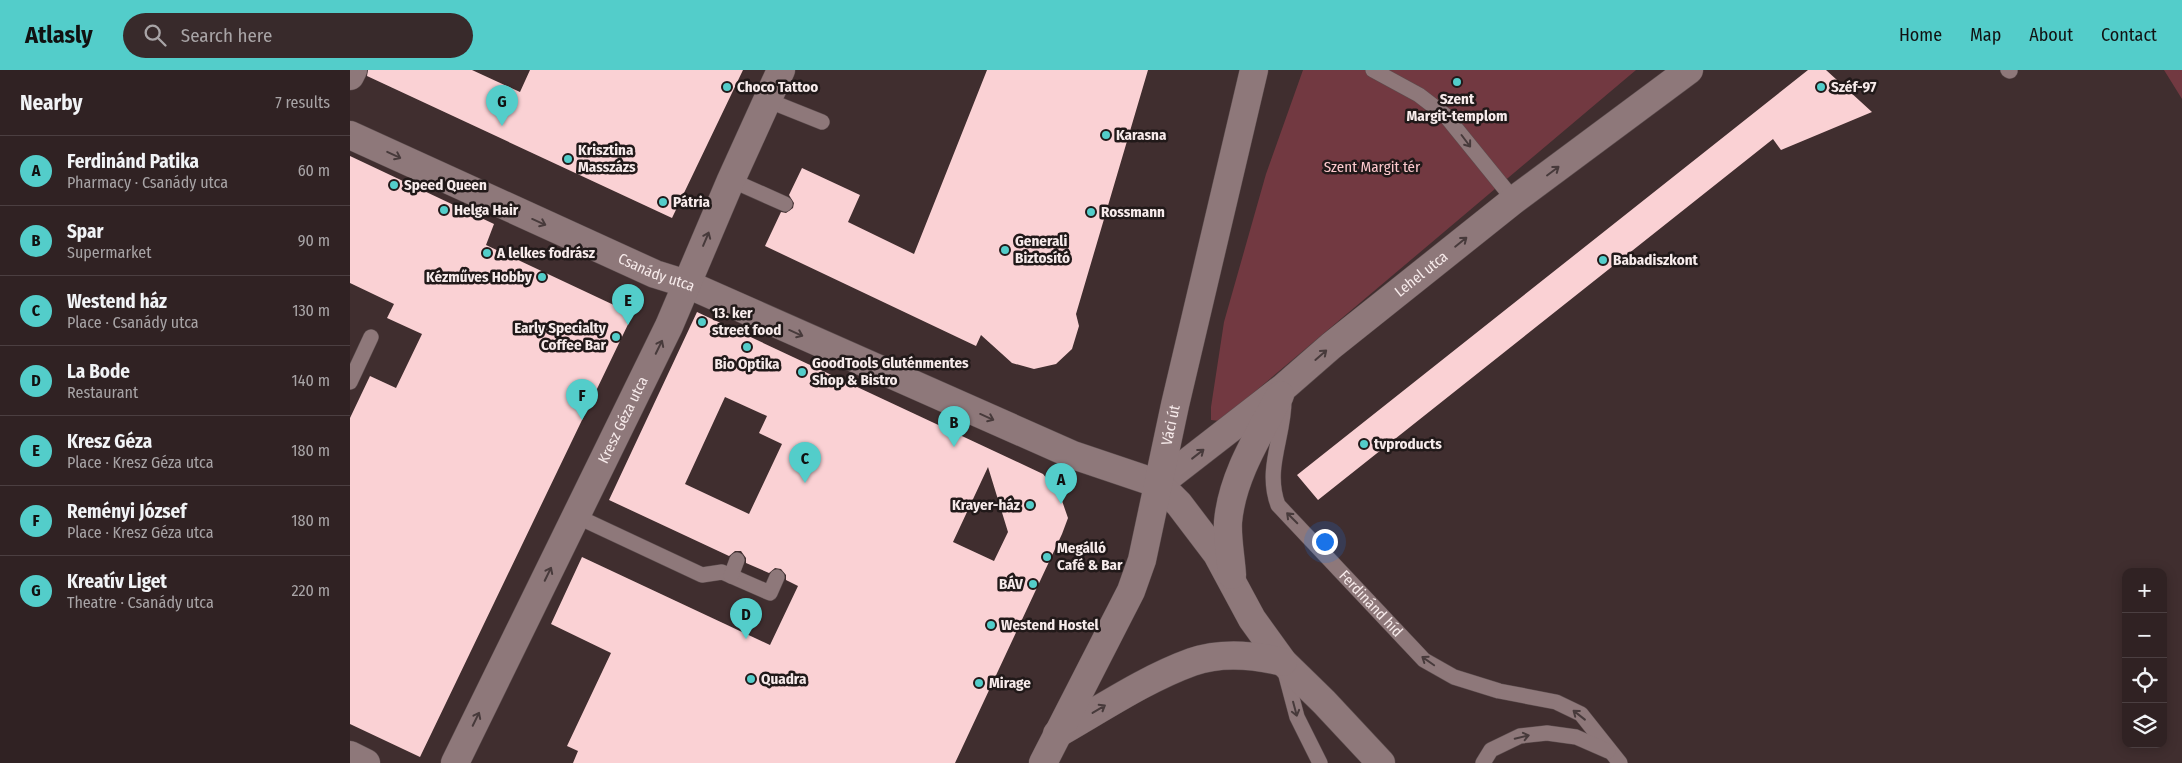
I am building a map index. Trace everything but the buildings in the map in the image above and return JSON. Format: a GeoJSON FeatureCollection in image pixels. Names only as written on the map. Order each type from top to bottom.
{"type":"FeatureCollection","features":[{"type":"Feature","properties":{"kind":"street"},"geometry":{"type":"LineString","coordinates":[[350,76],[353,70]]}},
{"type":"Feature","properties":{"kind":"street","name":"Kresz Géza utca"},"geometry":{"type":"LineString","coordinates":[[455,763],[669,326],[731,180],[781,70]]}},
{"type":"Feature","properties":{"kind":"street","name":"Váci út"},"geometry":{"type":"LineString","coordinates":[[1042,763],[1132,591],[1142,560],[1174,405],[1254,70]]}},
{"type":"Feature","properties":{"kind":"street","name":"Lehel utca"},"geometry":{"type":"LineString","coordinates":[[1159,484],[1284,387],[1331,346],[1514,200],[1679,74]]}},
{"type":"Feature","properties":{"kind":"street","name":"Csanády utca"},"geometry":{"type":"LineString","coordinates":[[350,134],[655,274],[687,284],[1073,455],[1159,484]]}},
{"type":"Feature","properties":{"kind":"street"},"geometry":{"type":"LineString","coordinates":[[1232,581],[1228,524],[1232,495],[1242,469],[1284,387]]}},
{"type":"Feature","properties":{"kind":"street"},"geometry":{"type":"LineString","coordinates":[[1159,484],[1200,531],[1232,581],[1252,619],[1283,662],[1324,702],[1381,763]]}},
{"type":"Feature","properties":{"kind":"street"},"geometry":{"type":"LineString","coordinates":[[1058,734],[1114,701],[1193,662],[1242,656],[1283,662]]}},
{"type":"Feature","properties":{"kind":"street"},"geometry":{"type":"LineString","coordinates":[[350,755],[366,763]]}},
{"type":"Feature","properties":{"kind":"lane"},"geometry":{"type":"LineString","coordinates":[[1373,70],[1419,94],[1445,115],[1514,200]]}},
{"type":"Feature","properties":{"kind":"lane"},"geometry":{"type":"LineString","coordinates":[[767,100],[822,122]]}},
{"type":"Feature","properties":{"kind":"lane"},"geometry":{"type":"LineString","coordinates":[[731,180],[785,204]]}},
{"type":"Feature","properties":{"kind":"lane"},"geometry":{"type":"LineString","coordinates":[[350,382],[371,337]]}},
{"type":"Feature","properties":{"kind":"lane","name":"Ferdinánd híd"},"geometry":{"type":"LineString","coordinates":[[1284,387],[1285,413],[1278,434],[1273,484],[1278,505],[1424,660],[1454,677],[1499,691],[1556,702],[1580,714],[1615,758]]}},
{"type":"Feature","properties":{"kind":"lane"},"geometry":{"type":"LineString","coordinates":[[576,516],[702,575],[722,572],[770,593],[777,577]]}},
{"type":"Feature","properties":{"kind":"lane"},"geometry":{"type":"LineString","coordinates":[[730,576],[737,560]]}},
{"type":"Feature","properties":{"kind":"lane"},"geometry":{"type":"LineString","coordinates":[[1283,662],[1297,717],[1320,763]]}},
{"type":"Feature","properties":{"kind":"lane","name":"Ferdinánd híd"},"geometry":{"type":"LineString","coordinates":[[1483,763],[1491,750],[1520,736],[1547,733],[1576,737],[1615,758]]}},
{"type":"Feature","properties":{"kind":"green space","name":"Szent Margit tér"},"geometry":{"type":"Polygon","coordinates":[[[1303,70],[1636,70],[1220,421],[1211,420],[1211,407],[1224,322],[1266,174],[1303,70]]]}},
{"type":"Feature","properties":{"kind":"green space"},"geometry":{"type":"Polygon","coordinates":[[[2164,70],[2182,70],[2182,99],[2164,70]]]}},
{"type":"Feature","properties":{"kind":"place","name":"Szent Margit-templom"},"geometry":{"type":"Point","coordinates":[1457,82]}},
{"type":"Feature","properties":{"kind":"place","name":"Choco Tattoo"},"geometry":{"type":"Point","coordinates":[727,87]}},
{"type":"Feature","properties":{"kind":"place","name":"Széf-97"},"geometry":{"type":"Point","coordinates":[1821,87]}},
{"type":"Feature","properties":{"kind":"place","name":"Kreatív Liget"},"geometry":{"type":"Point","coordinates":[502,126]}},
{"type":"Feature","properties":{"kind":"place","name":"Karasna"},"geometry":{"type":"Point","coordinates":[1106,135]}},
{"type":"Feature","properties":{"kind":"place","name":"Krisztina Masszázs"},"geometry":{"type":"Point","coordinates":[568,159]}},
{"type":"Feature","properties":{"kind":"place","name":"Speed Queen"},"geometry":{"type":"Point","coordinates":[394,185]}},
{"type":"Feature","properties":{"kind":"place","name":"Pátria"},"geometry":{"type":"Point","coordinates":[663,202]}},
{"type":"Feature","properties":{"kind":"place","name":"Helga Hair"},"geometry":{"type":"Point","coordinates":[444,210]}},
{"type":"Feature","properties":{"kind":"place","name":"Rossmann"},"geometry":{"type":"Point","coordinates":[1091,212]}},
{"type":"Feature","properties":{"kind":"place","name":"Generali Biztosító"},"geometry":{"type":"Point","coordinates":[1005,250]}},
{"type":"Feature","properties":{"kind":"place","name":"A lelkes fodrász"},"geometry":{"type":"Point","coordinates":[487,253]}},
{"type":"Feature","properties":{"kind":"place","name":"Babadiszkont"},"geometry":{"type":"Point","coordinates":[1603,260]}},
{"type":"Feature","properties":{"kind":"place","name":"Kézműves Hobby"},"geometry":{"type":"Point","coordinates":[542,277]}},
{"type":"Feature","properties":{"kind":"place","name":"13. ker street food"},"geometry":{"type":"Point","coordinates":[702,322]}},
{"type":"Feature","properties":{"kind":"place","name":"Kresz Géza"},"geometry":{"type":"Point","coordinates":[628,325]}},
{"type":"Feature","properties":{"kind":"place","name":"Early Specialty Coffee Bar"},"geometry":{"type":"Point","coordinates":[616,337]}},
{"type":"Feature","properties":{"kind":"place","name":"Bio Optika"},"geometry":{"type":"Point","coordinates":[747,347]}},
{"type":"Feature","properties":{"kind":"place","name":"GoodTools Gluténmentes Shop & Bistro"},"geometry":{"type":"Point","coordinates":[802,372]}},
{"type":"Feature","properties":{"kind":"place","name":"Reményi József"},"geometry":{"type":"Point","coordinates":[582,420]}},
{"type":"Feature","properties":{"kind":"place","name":"tvproducts"},"geometry":{"type":"Point","coordinates":[1364,444]}},
{"type":"Feature","properties":{"kind":"place","name":"Spar"},"geometry":{"type":"Point","coordinates":[954,447]}},
{"type":"Feature","properties":{"kind":"place","name":"Westend ház"},"geometry":{"type":"Point","coordinates":[805,483]}},
{"type":"Feature","properties":{"kind":"place","name":"Ferdinánd Patika"},"geometry":{"type":"Point","coordinates":[1061,504]}},
{"type":"Feature","properties":{"kind":"place","name":"Krayer-ház"},"geometry":{"type":"Point","coordinates":[1030,505]}},
{"type":"Feature","properties":{"kind":"place","name":"Megálló Café & Bar"},"geometry":{"type":"Point","coordinates":[1047,557]}},
{"type":"Feature","properties":{"kind":"place","name":"BÁV"},"geometry":{"type":"Point","coordinates":[1033,584]}},
{"type":"Feature","properties":{"kind":"place","name":"Westend Hostel"},"geometry":{"type":"Point","coordinates":[991,625]}},
{"type":"Feature","properties":{"kind":"place","name":"La Bode"},"geometry":{"type":"Point","coordinates":[746,639]}},
{"type":"Feature","properties":{"kind":"place","name":"Quadra"},"geometry":{"type":"Point","coordinates":[751,679]}},
{"type":"Feature","properties":{"kind":"place","name":"Mirage"},"geometry":{"type":"Point","coordinates":[979,683]}}]}
